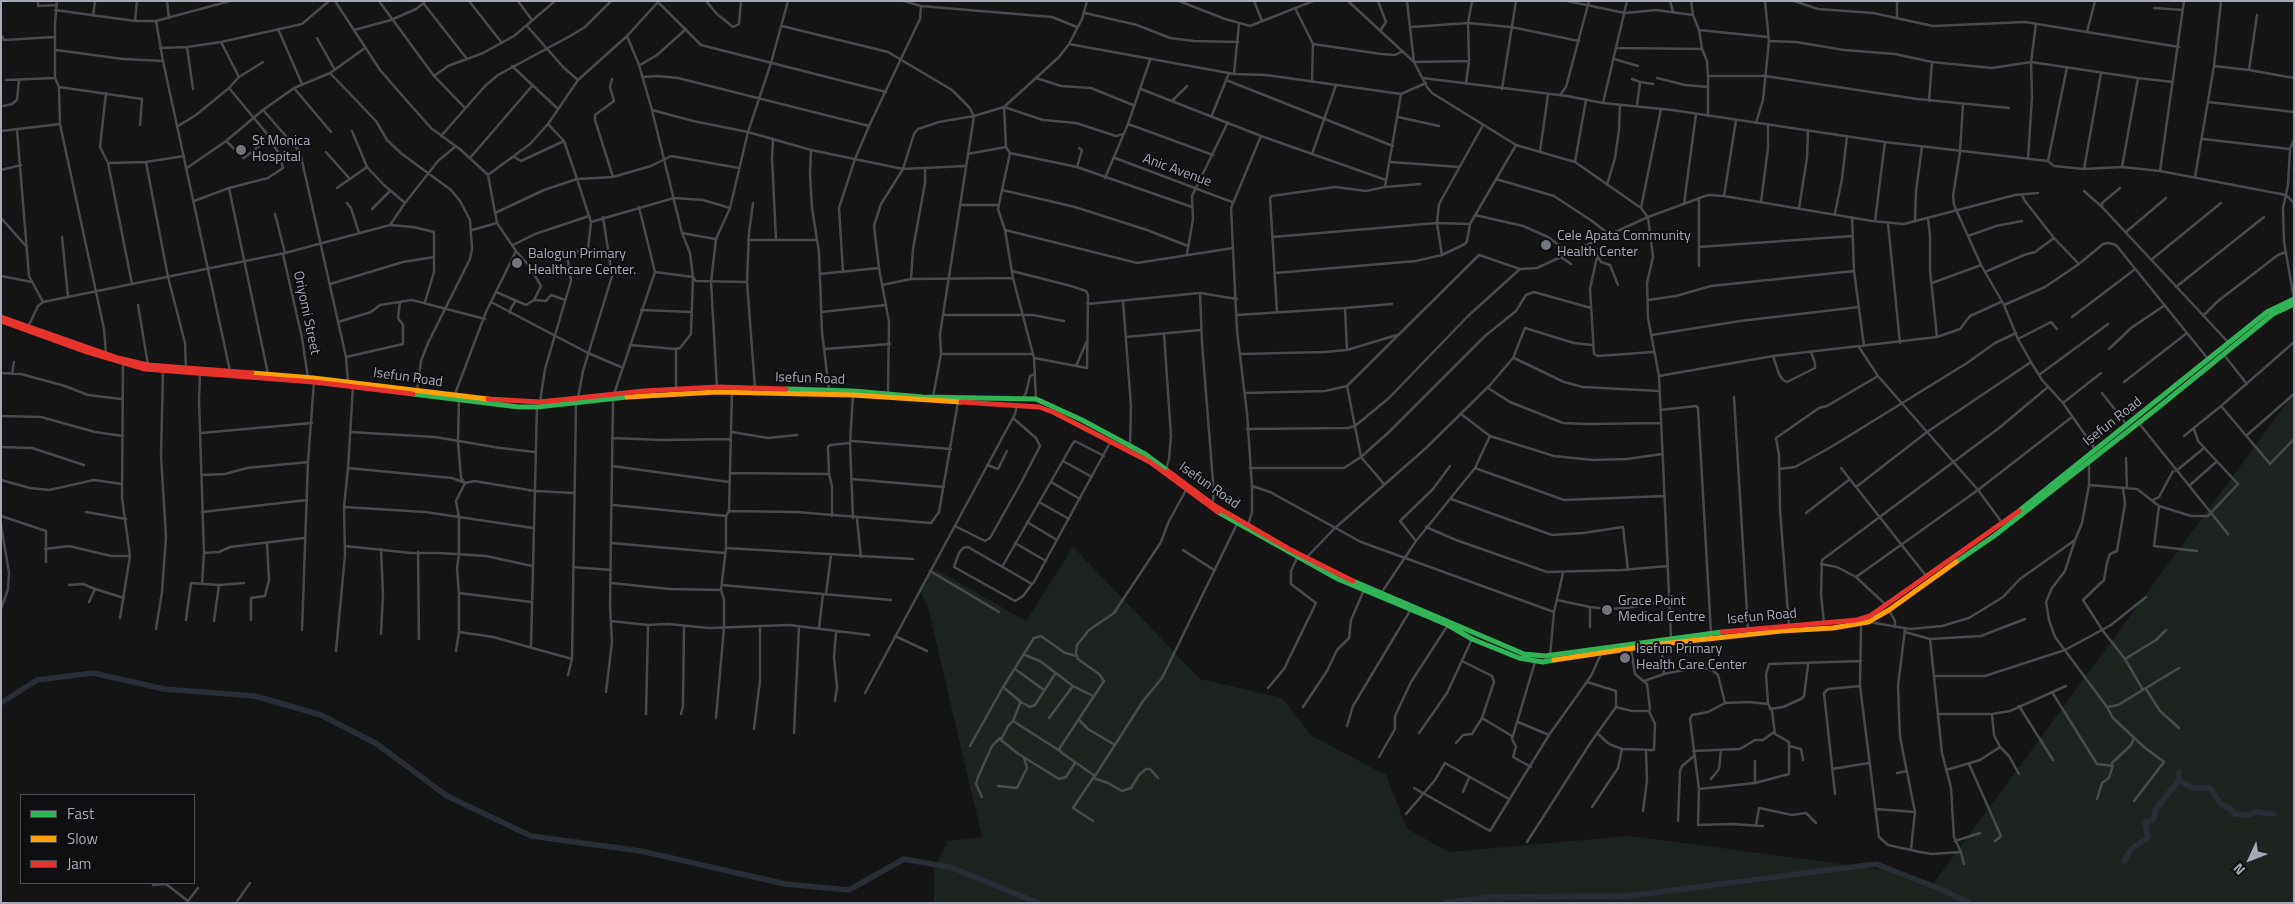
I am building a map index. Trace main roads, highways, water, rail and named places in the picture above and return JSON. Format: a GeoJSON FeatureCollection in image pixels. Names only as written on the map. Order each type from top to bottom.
{"type":"FeatureCollection","features":[{"type":"Feature","properties":{"kind":"waterway"},"geometry":{"type":"LineString","coordinates":[[1,703],[37,680],[93,673],[164,689],[255,696],[321,715],[377,744],[447,796],[531,836],[641,851],[785,884],[849,890],[904,859],[953,868],[1038,903]]}},
{"type":"Feature","properties":{"kind":"waterway"},"geometry":{"type":"LineString","coordinates":[[2124,861],[2131,849],[2148,838],[2145,822],[2153,820],[2156,809],[2179,780],[2179,772]]}},
{"type":"Feature","properties":{"kind":"waterway"},"geometry":{"type":"LineString","coordinates":[[2179,780],[2192,788],[2210,788],[2221,804],[2232,810],[2235,814],[2247,815],[2257,812],[2274,814]]}},
{"type":"Feature","properties":{"kind":"waterway"},"geometry":{"type":"LineString","coordinates":[[1445,903],[1487,897],[1628,896],[1876,864],[1943,890],[1969,903]]}},
{"type":"Feature","properties":{"kind":"place","name":"St Monica Hospital"},"geometry":{"type":"Point","coordinates":[241,150]}},
{"type":"Feature","properties":{"kind":"place","name":"Cele Apata Community Health Center"},"geometry":{"type":"Point","coordinates":[1546,245]}},
{"type":"Feature","properties":{"kind":"place","name":"Balogun Primary Healthcare Center."},"geometry":{"type":"Point","coordinates":[517,263]}},
{"type":"Feature","properties":{"kind":"place","name":"Grace Point Medical Centre"},"geometry":{"type":"Point","coordinates":[1607,610]}},
{"type":"Feature","properties":{"kind":"place","name":"Isefun Primary Health Care Center"},"geometry":{"type":"Point","coordinates":[1625,658]}}]}
